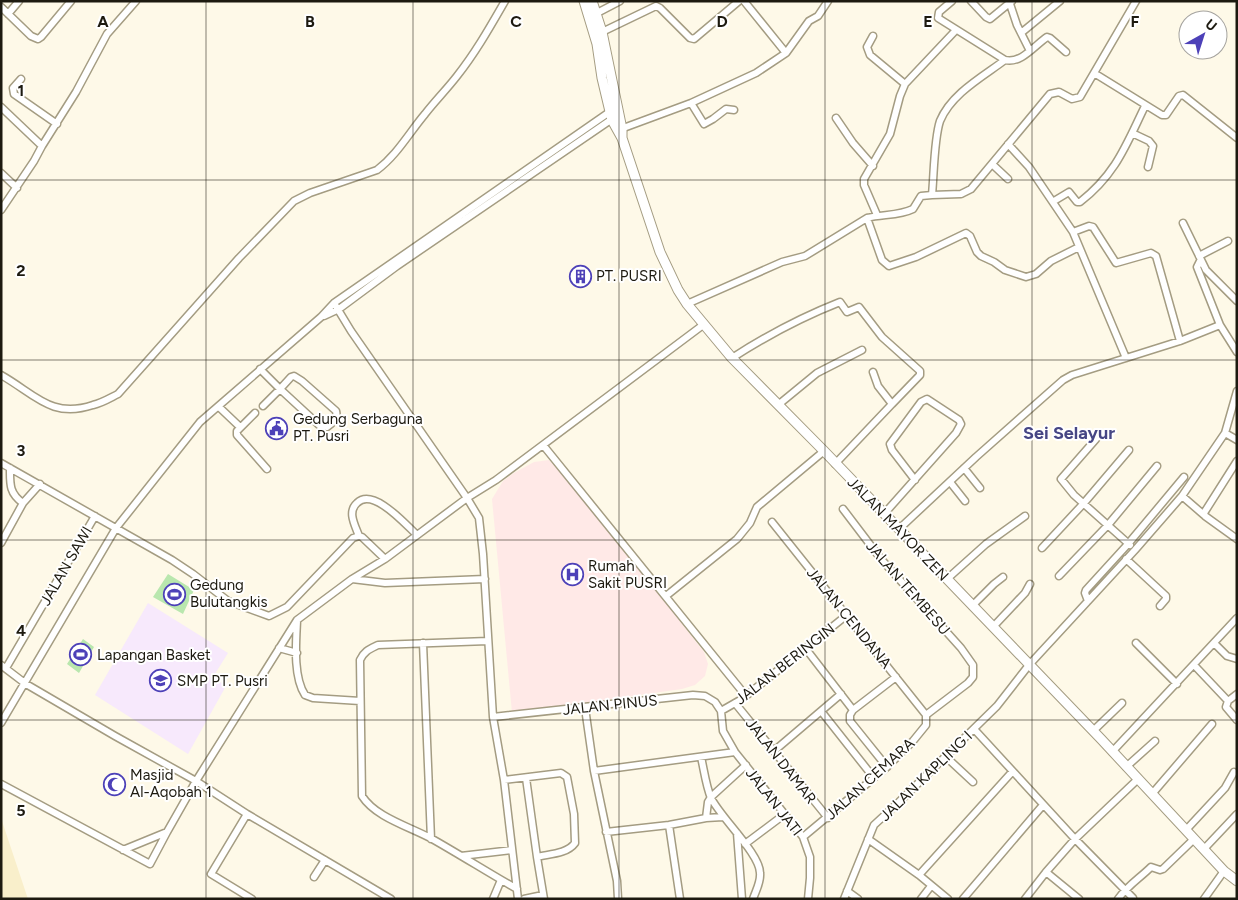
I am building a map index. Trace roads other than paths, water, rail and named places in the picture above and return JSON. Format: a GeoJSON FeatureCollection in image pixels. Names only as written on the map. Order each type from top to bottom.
{"type":"FeatureCollection","features":[{"type":"Feature","properties":{"kind":"street"},"geometry":{"type":"LineString","coordinates":[[8,14],[20,1]]}},
{"type":"Feature","properties":{"kind":"street"},"geometry":{"type":"LineString","coordinates":[[1,7],[31,36],[38,39],[72,1]]}},
{"type":"Feature","properties":{"kind":"street"},"geometry":{"type":"LineString","coordinates":[[1,210],[57,124],[106,34],[136,1]]}},
{"type":"Feature","properties":{"kind":"street"},"geometry":{"type":"LineString","coordinates":[[1,376],[57,409],[69,410],[94,405],[118,394],[239,258],[294,201],[310,193],[377,170],[385,164],[471,58],[505,1]]}},
{"type":"Feature","properties":{"kind":"street"},"geometry":{"type":"LineString","coordinates":[[593,4],[620,1]]}},
{"type":"Feature","properties":{"kind":"street"},"geometry":{"type":"LineString","coordinates":[[602,32],[656,6],[690,38],[694,39],[739,1]]}},
{"type":"Feature","properties":{"kind":"street"},"geometry":{"type":"LineString","coordinates":[[744,1],[786,53]]}},
{"type":"Feature","properties":{"kind":"street"},"geometry":{"type":"LineString","coordinates":[[620,132],[691,103],[756,73],[786,53],[809,21],[818,16],[828,1]]}},
{"type":"Feature","properties":{"kind":"street"},"geometry":{"type":"LineString","coordinates":[[952,1],[937,16],[1004,60],[1014,61],[1049,37],[1066,52]]}},
{"type":"Feature","properties":{"kind":"street"},"geometry":{"type":"LineString","coordinates":[[971,1],[990,19],[1010,2],[1021,33],[1030,51]]}},
{"type":"Feature","properties":{"kind":"street"},"geometry":{"type":"LineString","coordinates":[[1021,33],[1060,1]]}},
{"type":"Feature","properties":{"kind":"street"},"geometry":{"type":"LineString","coordinates":[[687,304],[782,262],[805,256],[867,218],[910,211],[916,206],[921,196],[966,193],[974,186],[1050,94],[1059,92],[1072,99],[1078,98],[1136,1]]}},
{"type":"Feature","properties":{"kind":"street"},"geometry":{"type":"LineString","coordinates":[[593,4],[602,32],[614,114]]}},
{"type":"Feature","properties":{"kind":"street"},"geometry":{"type":"LineString","coordinates":[[593,4],[602,78],[614,114]]}},
{"type":"Feature","properties":{"kind":"street"},"geometry":{"type":"LineString","coordinates":[[877,215],[864,183],[866,176],[890,134],[898,102],[905,84],[956,30]]}},
{"type":"Feature","properties":{"kind":"street"},"geometry":{"type":"LineString","coordinates":[[873,36],[867,47],[870,55],[905,84]]}},
{"type":"Feature","properties":{"kind":"street"},"geometry":{"type":"LineString","coordinates":[[932,194],[938,132],[943,116],[960,94],[1004,60]]}},
{"type":"Feature","properties":{"kind":"street"},"geometry":{"type":"LineString","coordinates":[[1094,73],[1164,116],[1179,96],[1183,95],[1237,138]]}},
{"type":"Feature","properties":{"kind":"street"},"geometry":{"type":"LineString","coordinates":[[21,79],[13,88],[14,94],[57,124]]}},
{"type":"Feature","properties":{"kind":"street"},"geometry":{"type":"LineString","coordinates":[[691,103],[704,124],[726,108],[734,110]]}},
{"type":"Feature","properties":{"kind":"street"},"geometry":{"type":"LineString","coordinates":[[1054,201],[1069,192],[1077,202],[1080,202],[1100,186],[1112,171],[1145,106]]}},
{"type":"Feature","properties":{"kind":"street"},"geometry":{"type":"LineString","coordinates":[[1,107],[42,146]]}},
{"type":"Feature","properties":{"kind":"street"},"geometry":{"type":"LineString","coordinates":[[1,724],[116,528],[200,422],[321,317],[334,303],[614,114]]}},
{"type":"Feature","properties":{"kind":"street"},"geometry":{"type":"LineString","coordinates":[[321,317],[339,309],[397,266],[614,114]]}},
{"type":"Feature","properties":{"kind":"street","name":"JALAN MAYOR ZEN"},"geometry":{"type":"LineString","coordinates":[[614,114],[660,252],[678,290],[703,325],[732,358],[1093,731],[1224,871],[1237,881]]}},
{"type":"Feature","properties":{"kind":"street"},"geometry":{"type":"LineString","coordinates":[[836,118],[872,166]]}},
{"type":"Feature","properties":{"kind":"street"},"geometry":{"type":"LineString","coordinates":[[1132,133],[1149,141],[1153,146],[1148,167]]}},
{"type":"Feature","properties":{"kind":"street"},"geometry":{"type":"LineString","coordinates":[[1008,144],[1030,167],[1073,232],[1126,358]]}},
{"type":"Feature","properties":{"kind":"street"},"geometry":{"type":"LineString","coordinates":[[992,164],[1008,179]]}},
{"type":"Feature","properties":{"kind":"street"},"geometry":{"type":"LineString","coordinates":[[1,173],[17,188]]}},
{"type":"Feature","properties":{"kind":"street"},"geometry":{"type":"LineString","coordinates":[[867,218],[882,260],[889,266],[966,233],[970,236],[981,256],[1005,270],[1026,277],[1036,274],[1051,261],[1079,246]]}},
{"type":"Feature","properties":{"kind":"street"},"geometry":{"type":"LineString","coordinates":[[1183,223],[1206,270],[1237,301]]}},
{"type":"Feature","properties":{"kind":"street"},"geometry":{"type":"LineString","coordinates":[[1073,232],[1089,226],[1093,227],[1116,263],[1151,253],[1156,256],[1180,340]]}},
{"type":"Feature","properties":{"kind":"street"},"geometry":{"type":"LineString","coordinates":[[1228,241],[1200,258],[1197,268],[1220,325],[1237,352]]}},
{"type":"Feature","properties":{"kind":"street"},"geometry":{"type":"LineString","coordinates":[[732,358],[817,311],[840,302],[846,312],[858,308],[882,338],[920,371],[920,375],[835,464]]}},
{"type":"Feature","properties":{"kind":"street"},"geometry":{"type":"LineString","coordinates":[[334,303],[351,331],[479,518],[494,717],[504,780],[518,899]]}},
{"type":"Feature","properties":{"kind":"street"},"geometry":{"type":"LineString","coordinates":[[1,784],[150,864],[166,832],[196,781],[297,620],[352,579],[385,559],[467,498],[496,480],[703,325]]}},
{"type":"Feature","properties":{"kind":"street"},"geometry":{"type":"LineString","coordinates":[[899,530],[964,468],[1063,380],[1072,375],[1220,325]]}},
{"type":"Feature","properties":{"kind":"street"},"geometry":{"type":"LineString","coordinates":[[778,405],[817,373],[862,350]]}},
{"type":"Feature","properties":{"kind":"street"},"geometry":{"type":"LineString","coordinates":[[260,369],[280,389],[319,425],[327,427],[336,419],[337,414],[336,411],[297,378],[291,377],[280,389],[263,406]]}},
{"type":"Feature","properties":{"kind":"street"},"geometry":{"type":"LineString","coordinates":[[872,372],[878,386],[892,404]]}},
{"type":"Feature","properties":{"kind":"street","name":"JALAN KAPLING I"},"geometry":{"type":"LineString","coordinates":[[844,899],[874,825],[997,706],[1029,665],[1182,496],[1225,433],[1237,391]]}},
{"type":"Feature","properties":{"kind":"street"},"geometry":{"type":"LineString","coordinates":[[884,514],[915,480],[956,433],[961,424],[959,420],[927,399],[921,402],[890,444],[892,450],[915,480]]}},
{"type":"Feature","properties":{"kind":"street"},"geometry":{"type":"LineString","coordinates":[[219,407],[240,427]]}},
{"type":"Feature","properties":{"kind":"street"},"geometry":{"type":"LineString","coordinates":[[254,413],[240,427],[237,435],[267,468]]}},
{"type":"Feature","properties":{"kind":"street"},"geometry":{"type":"LineString","coordinates":[[1225,433],[1237,440]]}},
{"type":"Feature","properties":{"kind":"street"},"geometry":{"type":"LineString","coordinates":[[1096,439],[1062,480],[1135,550]]}},
{"type":"Feature","properties":{"kind":"street"},"geometry":{"type":"LineString","coordinates":[[543,445],[746,696]]}},
{"type":"Feature","properties":{"kind":"street"},"geometry":{"type":"LineString","coordinates":[[1042,548],[1084,503],[1129,450]]}},
{"type":"Feature","properties":{"kind":"street"},"geometry":{"type":"LineString","coordinates":[[666,596],[737,539],[750,523],[757,507],[824,451]]}},
{"type":"Feature","properties":{"kind":"street"},"geometry":{"type":"LineString","coordinates":[[1204,514],[1237,461]]}},
{"type":"Feature","properties":{"kind":"street"},"geometry":{"type":"LineString","coordinates":[[1,463],[193,574],[228,601],[268,616],[287,608],[343,547],[353,538],[359,536]]}},
{"type":"Feature","properties":{"kind":"street"},"geometry":{"type":"LineString","coordinates":[[1059,576],[1108,525],[1156,466]]}},
{"type":"Feature","properties":{"kind":"street"},"geometry":{"type":"LineString","coordinates":[[10,468],[12,490],[16,498],[23,503]]}},
{"type":"Feature","properties":{"kind":"street"},"geometry":{"type":"LineString","coordinates":[[964,468],[980,488]]}},
{"type":"Feature","properties":{"kind":"street"},"geometry":{"type":"LineString","coordinates":[[1088,601],[1085,593],[1086,590],[1128,544],[1184,477]]}},
{"type":"Feature","properties":{"kind":"street"},"geometry":{"type":"LineString","coordinates":[[950,482],[965,501]]}},
{"type":"Feature","properties":{"kind":"street"},"geometry":{"type":"LineString","coordinates":[[1,543],[23,503],[40,484]]}},
{"type":"Feature","properties":{"kind":"street"},"geometry":{"type":"LineString","coordinates":[[1182,496],[1237,539]]}},
{"type":"Feature","properties":{"kind":"street"},"geometry":{"type":"LineString","coordinates":[[385,559],[359,536],[351,513],[355,505],[362,499],[371,498],[389,509],[417,535]]}},
{"type":"Feature","properties":{"kind":"street","name":"JALAN TEMBESU"},"geometry":{"type":"LineString","coordinates":[[843,510],[881,559],[961,648],[973,665],[973,677],[968,683],[926,715]]}},
{"type":"Feature","properties":{"kind":"street","name":"JALAN SAWI"},"geometry":{"type":"LineString","coordinates":[[4,667],[95,516]]}},
{"type":"Feature","properties":{"kind":"street"},"geometry":{"type":"LineString","coordinates":[[947,579],[986,544],[1025,516]]}},
{"type":"Feature","properties":{"kind":"street","name":"JALAN CENDANA"},"geometry":{"type":"LineString","coordinates":[[772,522],[926,715]]}},
{"type":"Feature","properties":{"kind":"street"},"geometry":{"type":"LineString","coordinates":[[1126,559],[1166,596],[1166,599],[1160,606]]}},
{"type":"Feature","properties":{"kind":"street"},"geometry":{"type":"LineString","coordinates":[[972,606],[1003,577]]}},
{"type":"Feature","properties":{"kind":"street"},"geometry":{"type":"LineString","coordinates":[[352,579],[385,583],[485,579]]}},
{"type":"Feature","properties":{"kind":"street"},"geometry":{"type":"LineString","coordinates":[[993,627],[1030,584]]}},
{"type":"Feature","properties":{"kind":"street","name":"JALAN BERINGIN"},"geometry":{"type":"LineString","coordinates":[[721,711],[746,696],[847,615]]}},
{"type":"Feature","properties":{"kind":"street"},"geometry":{"type":"LineString","coordinates":[[1112,752],[1237,618]]}},
{"type":"Feature","properties":{"kind":"street"},"geometry":{"type":"LineString","coordinates":[[297,620],[298,678],[305,695],[313,698],[360,701]]}},
{"type":"Feature","properties":{"kind":"street"},"geometry":{"type":"LineString","coordinates":[[488,641],[378,646],[367,650],[360,660],[362,796],[367,804],[376,811],[431,839],[517,889]]}},
{"type":"Feature","properties":{"kind":"street"},"geometry":{"type":"LineString","coordinates":[[423,643],[431,839]]}},
{"type":"Feature","properties":{"kind":"street"},"geometry":{"type":"LineString","coordinates":[[1136,643],[1177,684]]}},
{"type":"Feature","properties":{"kind":"street"},"geometry":{"type":"LineString","coordinates":[[1214,643],[1227,656],[1237,659]]}},
{"type":"Feature","properties":{"kind":"street"},"geometry":{"type":"LineString","coordinates":[[279,648],[297,653]]}},
{"type":"Feature","properties":{"kind":"street"},"geometry":{"type":"LineString","coordinates":[[806,649],[853,710]]}},
{"type":"Feature","properties":{"kind":"street"},"geometry":{"type":"LineString","coordinates":[[1194,665],[1228,701]]}},
{"type":"Feature","properties":{"kind":"street"},"geometry":{"type":"LineString","coordinates":[[4,667],[26,684],[196,781],[246,814],[391,899]]}},
{"type":"Feature","properties":{"kind":"street"},"geometry":{"type":"LineString","coordinates":[[887,767],[850,721],[850,715],[853,710],[896,677]]}},
{"type":"Feature","properties":{"kind":"street"},"geometry":{"type":"LineString","coordinates":[[774,751],[841,694]]}},
{"type":"Feature","properties":{"kind":"street"},"geometry":{"type":"LineString","coordinates":[[1237,694],[1228,701],[1226,708],[1237,720]]}},
{"type":"Feature","properties":{"kind":"street","name":"JALAN PINUS"},"geometry":{"type":"LineString","coordinates":[[494,717],[693,695],[704,696],[715,702],[721,711]]}},
{"type":"Feature","properties":{"kind":"street"},"geometry":{"type":"LineString","coordinates":[[1093,731],[1122,703]]}},
{"type":"Feature","properties":{"kind":"street","name":"JALAN DAMAR"},"geometry":{"type":"LineString","coordinates":[[735,704],[828,818]]}},
{"type":"Feature","properties":{"kind":"street"},"geometry":{"type":"LineString","coordinates":[[585,708],[594,772],[617,881],[618,899]]}},
{"type":"Feature","properties":{"kind":"street","name":"JALAN JATI"},"geometry":{"type":"LineString","coordinates":[[721,711],[723,731],[736,752],[803,837],[810,857],[808,899]]}},
{"type":"Feature","properties":{"kind":"street"},"geometry":{"type":"LineString","coordinates":[[821,711],[874,778]]}},
{"type":"Feature","properties":{"kind":"street","name":"JALAN CEMARA"},"geometry":{"type":"LineString","coordinates":[[803,837],[828,818],[913,742],[926,726],[926,715]]}},
{"type":"Feature","properties":{"kind":"street"},"geometry":{"type":"LineString","coordinates":[[1152,794],[1212,724]]}},
{"type":"Feature","properties":{"kind":"street"},"geometry":{"type":"LineString","coordinates":[[974,729],[1043,805],[1133,898]]}},
{"type":"Feature","properties":{"kind":"street"},"geometry":{"type":"LineString","coordinates":[[1126,767],[1155,741]]}},
{"type":"Feature","properties":{"kind":"street"},"geometry":{"type":"LineString","coordinates":[[594,772],[736,752]]}},
{"type":"Feature","properties":{"kind":"street"},"geometry":{"type":"LineString","coordinates":[[945,756],[973,782]]}},
{"type":"Feature","properties":{"kind":"street"},"geometry":{"type":"LineString","coordinates":[[701,757],[711,797],[723,817],[737,833],[760,866],[760,882],[753,899]]}},
{"type":"Feature","properties":{"kind":"street"},"geometry":{"type":"LineString","coordinates":[[706,818],[708,802],[711,797],[746,765]]}},
{"type":"Feature","properties":{"kind":"street"},"geometry":{"type":"LineString","coordinates":[[919,875],[1012,772]]}},
{"type":"Feature","properties":{"kind":"street"},"geometry":{"type":"LineString","coordinates":[[1186,830],[1225,788],[1234,772]]}},
{"type":"Feature","properties":{"kind":"street"},"geometry":{"type":"LineString","coordinates":[[504,780],[561,773],[567,777],[574,814],[575,843],[573,846],[551,855],[537,857]]}},
{"type":"Feature","properties":{"kind":"street"},"geometry":{"type":"LineString","coordinates":[[524,899],[544,897],[526,778]]}},
{"type":"Feature","properties":{"kind":"street"},"geometry":{"type":"LineString","coordinates":[[1025,899],[1075,839],[1138,779]]}},
{"type":"Feature","properties":{"kind":"street"},"geometry":{"type":"LineString","coordinates":[[963,899],[1043,805]]}},
{"type":"Feature","properties":{"kind":"street"},"geometry":{"type":"LineString","coordinates":[[246,814],[211,874],[252,899]]}},
{"type":"Feature","properties":{"kind":"street"},"geometry":{"type":"LineString","coordinates":[[745,844],[785,814]]}},
{"type":"Feature","properties":{"kind":"street"},"geometry":{"type":"LineString","coordinates":[[1204,849],[1237,814]]}},
{"type":"Feature","properties":{"kind":"street"},"geometry":{"type":"LineString","coordinates":[[606,832],[723,817]]}},
{"type":"Feature","properties":{"kind":"street"},"geometry":{"type":"LineString","coordinates":[[669,825],[680,899]]}},
{"type":"Feature","properties":{"kind":"street"},"geometry":{"type":"LineString","coordinates":[[123,850],[166,832]]}},
{"type":"Feature","properties":{"kind":"street"},"geometry":{"type":"LineString","coordinates":[[737,833],[742,899]]}},
{"type":"Feature","properties":{"kind":"street"},"geometry":{"type":"LineString","coordinates":[[868,839],[919,875],[948,899]]}},
{"type":"Feature","properties":{"kind":"street"},"geometry":{"type":"LineString","coordinates":[[1118,899],[1124,890],[1138,877],[1145,874],[1150,867],[1163,869],[1194,839]]}},
{"type":"Feature","properties":{"kind":"street"},"geometry":{"type":"LineString","coordinates":[[461,856],[512,850]]}},
{"type":"Feature","properties":{"kind":"street"},"geometry":{"type":"LineString","coordinates":[[314,877],[325,860]]}},
{"type":"Feature","properties":{"kind":"street"},"geometry":{"type":"LineString","coordinates":[[1204,899],[1224,871]]}},
{"type":"Feature","properties":{"kind":"street"},"geometry":{"type":"LineString","coordinates":[[1046,872],[1079,899]]}},
{"type":"Feature","properties":{"kind":"street"},"geometry":{"type":"LineString","coordinates":[[494,899],[501,880]]}},
{"type":"Feature","properties":{"kind":"street"},"geometry":{"type":"LineString","coordinates":[[921,899],[931,886]]}},
{"type":"Feature","properties":{"kind":"street"},"geometry":{"type":"LineString","coordinates":[[847,891],[858,899]]}},
{"type":"Feature","properties":{"kind":"place","name":"PT. PUSRI"},"geometry":{"type":"Point","coordinates":[580,276]}},
{"type":"Feature","properties":{"kind":"place","name":"Gedung Serbaguna PT. Pusri"},"geometry":{"type":"Point","coordinates":[277,428]}},
{"type":"Feature","properties":{"kind":"place","name":"Rumah Sakit PUSRI"},"geometry":{"type":"Point","coordinates":[572,575]}},
{"type":"Feature","properties":{"kind":"place","name":"Gedung Bulutangkis"},"geometry":{"type":"Point","coordinates":[174,594]}},
{"type":"Feature","properties":{"kind":"place","name":"Lapangan Basket"},"geometry":{"type":"Point","coordinates":[81,655]}},
{"type":"Feature","properties":{"kind":"place","name":"SMP PT. Pusri"},"geometry":{"type":"Point","coordinates":[161,681]}},
{"type":"Feature","properties":{"kind":"place","name":"Masjid Al-Aqobah 1"},"geometry":{"type":"Point","coordinates":[114,784]}},
{"type":"Feature","properties":{"kind":"district","name":"Sei Selayur"},"geometry":{"type":"Point","coordinates":[1069,433]}}]}
